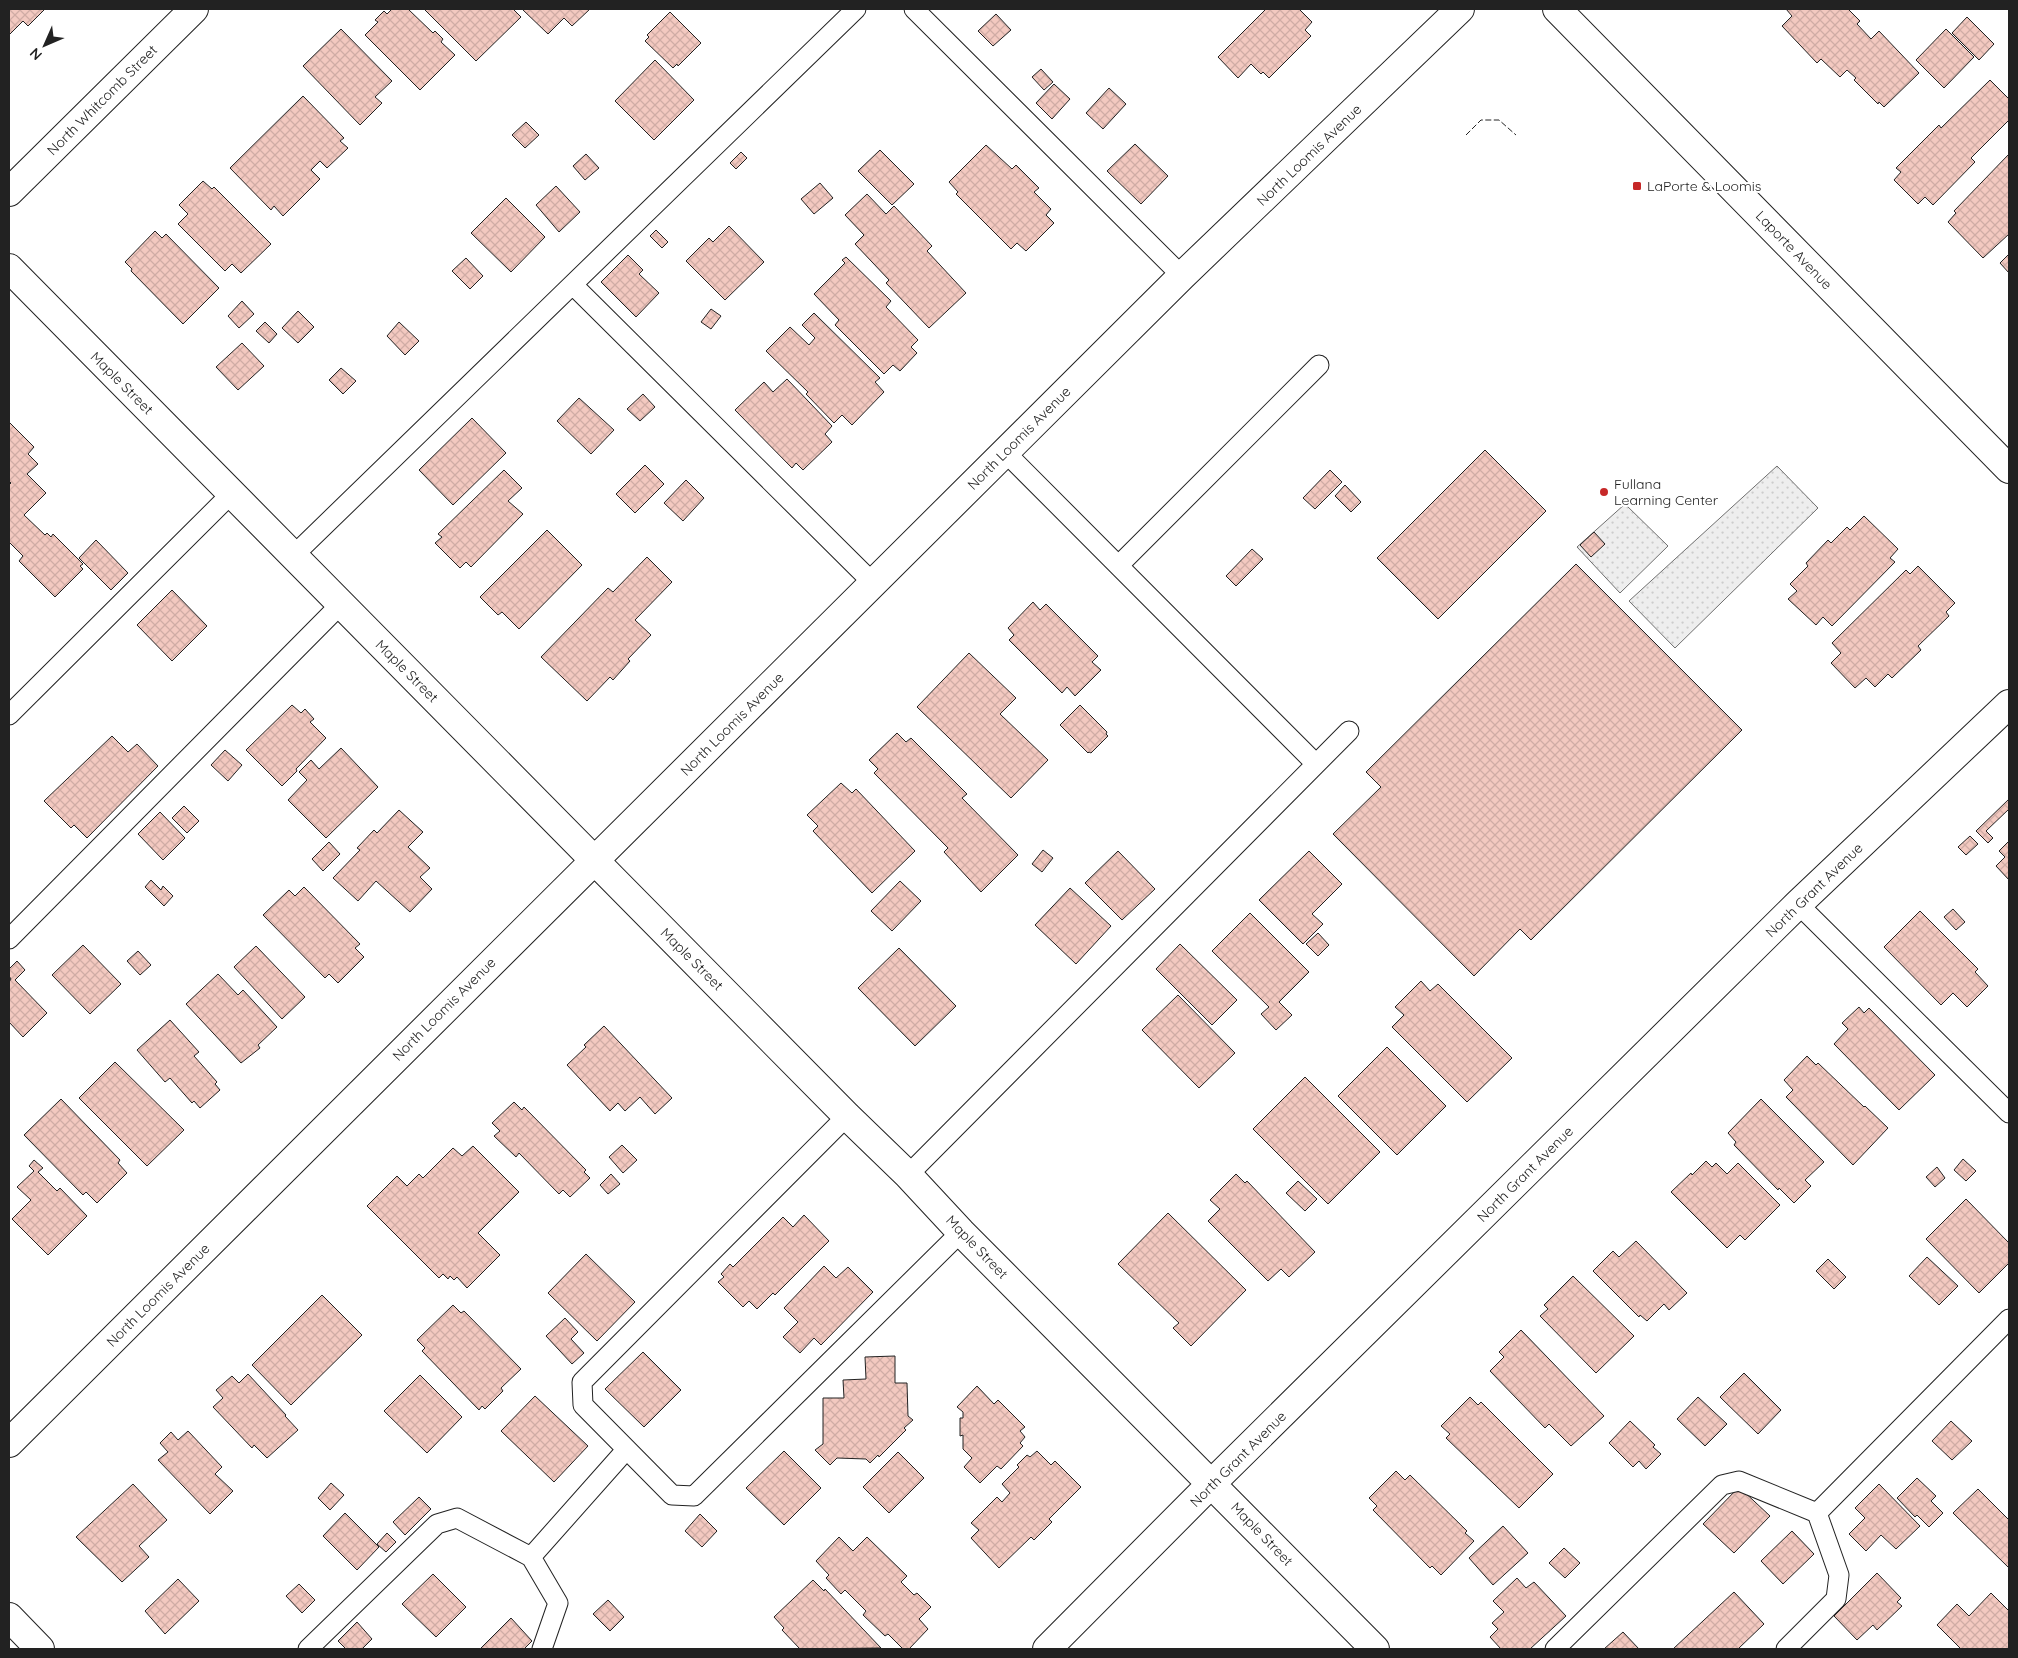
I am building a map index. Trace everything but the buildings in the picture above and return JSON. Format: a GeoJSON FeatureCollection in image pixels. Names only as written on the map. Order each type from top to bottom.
{"type":"FeatureCollection","features":[{"type":"Feature","properties":{"kind":"street","name":"North Whitcomb Street"},"geometry":{"type":"LineString","coordinates":[[9,192],[194,9]]}},
{"type":"Feature","properties":{"kind":"street","name":"North Loomis Avenue"},"geometry":{"type":"LineString","coordinates":[[9,1443],[1182,276],[1460,9]]}},
{"type":"Feature","properties":{"kind":"street","name":"Laporte Avenue"},"geometry":{"type":"LineString","coordinates":[[1564,11],[2009,469]]}},
{"type":"Feature","properties":{"kind":"street","name":"Maple Street"},"geometry":{"type":"LineString","coordinates":[[9,268],[340,605],[847,1116],[908,1175],[961,1232],[1375,1649]]}},
{"type":"Feature","properties":{"kind":"street","name":"North Grant Avenue"},"geometry":{"type":"LineString","coordinates":[[1047,1649],[1798,904],[2009,704]]}},
{"type":"Feature","properties":{"kind":"street"},"geometry":{"type":"LineString","coordinates":[[9,1618],[40,1649]]}},
{"type":"Feature","properties":{"kind":"lane"},"geometry":{"type":"LineString","coordinates":[[293,556],[856,9]]}},
{"type":"Feature","properties":{"kind":"lane"},"geometry":{"type":"LineString","coordinates":[[914,9],[1182,276]]}},
{"type":"Feature","properties":{"kind":"lane"},"geometry":{"type":"LineString","coordinates":[[573,285],[874,584]]}},
{"type":"Feature","properties":{"kind":"lane"},"geometry":{"type":"LineString","coordinates":[[1119,565],[1319,365]]}},
{"type":"Feature","properties":{"kind":"lane"},"geometry":{"type":"LineString","coordinates":[[1006,452],[1316,764]]}},
{"type":"Feature","properties":{"kind":"lane"},"geometry":{"type":"LineString","coordinates":[[9,715],[232,493]]}},
{"type":"Feature","properties":{"kind":"lane"},"geometry":{"type":"LineString","coordinates":[[9,939],[340,605]]}},
{"type":"Feature","properties":{"kind":"lane"},"geometry":{"type":"LineString","coordinates":[[908,1175],[1349,730]]}},
{"type":"Feature","properties":{"kind":"lane"},"geometry":{"type":"LineString","coordinates":[[1798,904],[2009,1113]]}},
{"type":"Feature","properties":{"kind":"lane"},"geometry":{"type":"LineString","coordinates":[[847,1116],[582,1382],[582,1405],[626,1450],[672,1495],[694,1496],[961,1232]]}},
{"type":"Feature","properties":{"kind":"lane"},"geometry":{"type":"LineString","coordinates":[[1817,1513],[2009,1319]]}},
{"type":"Feature","properties":{"kind":"lane"},"geometry":{"type":"LineString","coordinates":[[531,1557],[626,1450]]}},
{"type":"Feature","properties":{"kind":"lane"},"geometry":{"type":"LineString","coordinates":[[1555,1649],[1722,1484],[1739,1481],[1817,1513],[1839,1575],[1836,1599],[1786,1649]]}},
{"type":"Feature","properties":{"kind":"lane"},"geometry":{"type":"LineString","coordinates":[[308,1649],[437,1524],[457,1518],[531,1557],[558,1603],[542,1649]]}},
{"type":"Feature","properties":{"kind":"shaded area"},"geometry":{"type":"Polygon","coordinates":[[[1777,466],[1818,508],[1675,648],[1629,601],[1777,466]]]}},
{"type":"Feature","properties":{"kind":"shaded area"},"geometry":{"type":"Polygon","coordinates":[[[1625,504],[1668,546],[1620,593],[1577,547],[1625,504]]]}},
{"type":"Feature","properties":{"kind":"fence"},"geometry":{"type":"LineString","coordinates":[[1466,135],[1481,120],[1499,120],[1516,135]]}},
{"type":"Feature","properties":{"kind":"place","name":"LaPorte & Loomis"},"geometry":{"type":"Point","coordinates":[1637,186]}},
{"type":"Feature","properties":{"kind":"place","name":"Fullana Learning Center"},"geometry":{"type":"Point","coordinates":[1604,492]}}]}
